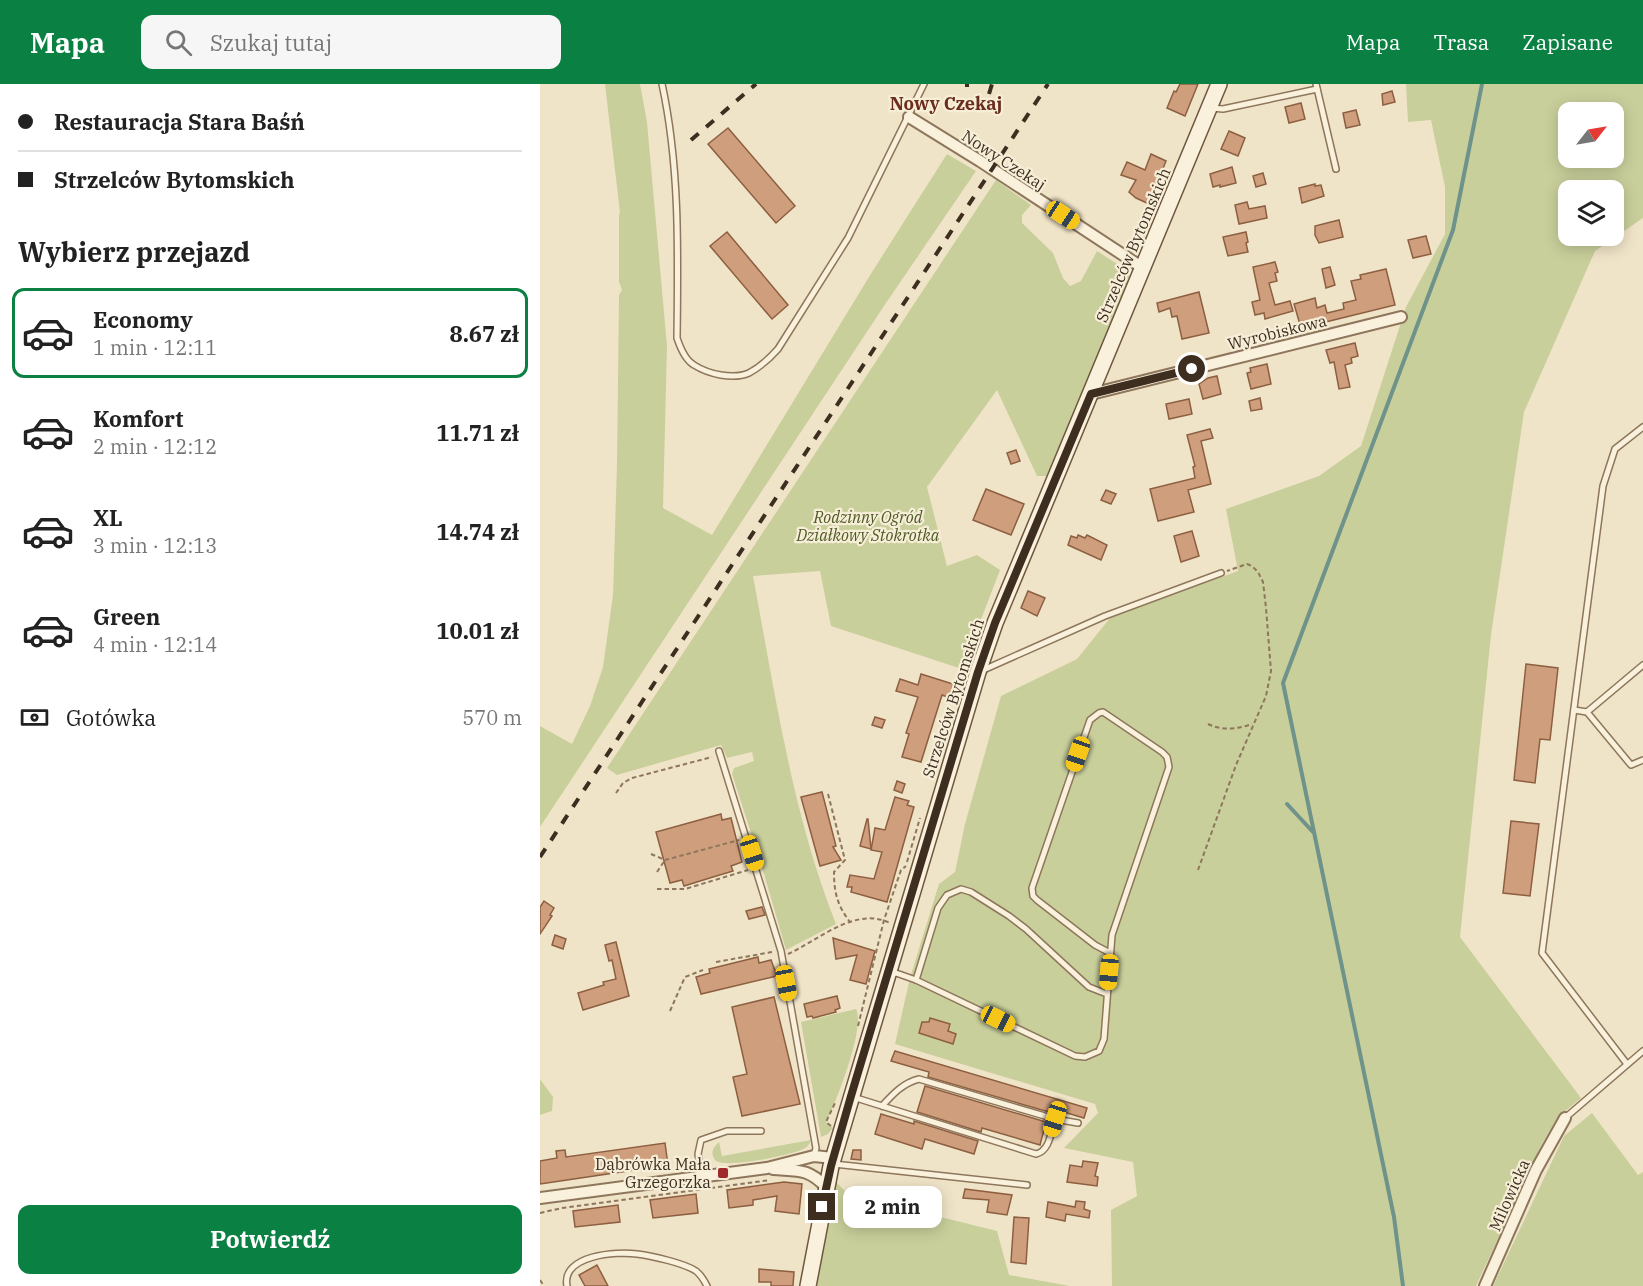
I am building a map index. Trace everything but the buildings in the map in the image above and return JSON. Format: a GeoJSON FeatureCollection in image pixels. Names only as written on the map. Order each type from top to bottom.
{"type":"FeatureCollection","features":[{"type":"Feature","properties":{"kind":"street","name":"Strzelców Bytomskich"},"geometry":{"type":"LineString","coordinates":[[808,1286],[844,1097],[888,974],[978,672],[995,623],[1219,84]]}},
{"type":"Feature","properties":{"kind":"street","name":"Nowy Czekaj"},"geometry":{"type":"LineString","coordinates":[[909,117],[1143,268]]}},
{"type":"Feature","properties":{"kind":"street","name":"Wyrobiskowa"},"geometry":{"type":"LineString","coordinates":[[1091,394],[1401,317]]}},
{"type":"Feature","properties":{"kind":"street","name":"Milowicka"},"geometry":{"type":"LineString","coordinates":[[1485,1286],[1536,1170],[1565,1118]]}},
{"type":"Feature","properties":{"kind":"street"},"geometry":{"type":"LineString","coordinates":[[540,1198],[767,1168],[814,1156],[832,1163]]}},
{"type":"Feature","properties":{"kind":"street"},"geometry":{"type":"LineString","coordinates":[[807,1172],[832,1163]]}},
{"type":"Feature","properties":{"kind":"street"},"geometry":{"type":"LineString","coordinates":[[767,1168],[807,1172],[815,1175],[826,1187]]}},
{"type":"Feature","properties":{"kind":"lane"},"geometry":{"type":"LineString","coordinates":[[662,84],[669,117],[677,200],[677,338],[680,350],[692,365],[729,376],[747,374],[768,360],[778,349],[848,238],[924,84]]}},
{"type":"Feature","properties":{"kind":"lane"},"geometry":{"type":"LineString","coordinates":[[1209,108],[1223,109],[1316,86],[1335,169]]}},
{"type":"Feature","properties":{"kind":"lane"},"geometry":{"type":"LineString","coordinates":[[1627,1064],[1542,953],[1603,486],[1615,449],[1643,427]]}},
{"type":"Feature","properties":{"kind":"lane"},"geometry":{"type":"LineString","coordinates":[[978,672],[1105,616],[1221,573]]}},
{"type":"Feature","properties":{"kind":"lane"},"geometry":{"type":"LineString","coordinates":[[1587,712],[1643,665]]}},
{"type":"Feature","properties":{"kind":"lane"},"geometry":{"type":"LineString","coordinates":[[1574,710],[1587,712],[1631,765],[1643,760]]}},
{"type":"Feature","properties":{"kind":"lane"},"geometry":{"type":"LineString","coordinates":[[888,974],[896,973],[916,980],[1080,1058],[1094,1054],[1102,1047],[1112,935],[1169,767],[1167,757],[1162,752],[1103,712],[1090,720],[1032,888],[1037,900],[1095,945],[1110,953]]}},
{"type":"Feature","properties":{"kind":"lane"},"geometry":{"type":"LineString","coordinates":[[720,753],[782,954],[807,1090],[816,1148],[814,1156]]}},
{"type":"Feature","properties":{"kind":"lane"},"geometry":{"type":"LineString","coordinates":[[916,980],[938,908],[947,895],[961,889],[971,892],[1009,916],[1089,987],[1107,994]]}},
{"type":"Feature","properties":{"kind":"lane"},"geometry":{"type":"LineString","coordinates":[[1565,1118],[1643,1051]]}},
{"type":"Feature","properties":{"kind":"lane"},"geometry":{"type":"LineString","coordinates":[[882,1106],[893,1093],[909,1082],[919,1079],[1055,1119],[1078,1123]]}},
{"type":"Feature","properties":{"kind":"lane"},"geometry":{"type":"LineString","coordinates":[[844,1097],[882,1106],[1036,1155],[1046,1148],[1055,1119]]}},
{"type":"Feature","properties":{"kind":"lane"},"geometry":{"type":"LineString","coordinates":[[702,1176],[698,1154],[701,1140],[727,1131],[761,1131]]}},
{"type":"Feature","properties":{"kind":"lane"},"geometry":{"type":"LineString","coordinates":[[832,1163],[1027,1185]]}},
{"type":"Feature","properties":{"kind":"lane"},"geometry":{"type":"LineString","coordinates":[[567,1286],[566,1278],[572,1267],[593,1257],[610,1254],[637,1254],[687,1267],[701,1275],[707,1286]]}},
{"type":"Feature","properties":{"kind":"path"},"geometry":{"type":"LineString","coordinates":[[1198,870],[1253,724],[1266,696],[1271,670],[1263,582],[1258,572],[1247,564],[1221,573]]}},
{"type":"Feature","properties":{"kind":"path"},"geometry":{"type":"LineString","coordinates":[[1208,724],[1216,728],[1229,728],[1253,724]]}},
{"type":"Feature","properties":{"kind":"path"},"geometry":{"type":"LineString","coordinates":[[616,793],[622,783],[632,778],[720,753]]}},
{"type":"Feature","properties":{"kind":"path"},"geometry":{"type":"LineString","coordinates":[[828,794],[845,860],[834,872],[834,890],[838,903],[850,921]]}},
{"type":"Feature","properties":{"kind":"path"},"geometry":{"type":"LineString","coordinates":[[651,854],[665,860],[748,838]]}},
{"type":"Feature","properties":{"kind":"path"},"geometry":{"type":"LineString","coordinates":[[657,872],[665,860]]}},
{"type":"Feature","properties":{"kind":"path"},"geometry":{"type":"LineString","coordinates":[[857,1033],[884,920],[901,870],[906,866]]}},
{"type":"Feature","properties":{"kind":"path"},"geometry":{"type":"LineString","coordinates":[[657,889],[685,889],[756,867]]}},
{"type":"Feature","properties":{"kind":"path"},"geometry":{"type":"LineString","coordinates":[[716,962],[782,954],[850,921],[861,918],[884,920],[901,928]]}},
{"type":"Feature","properties":{"kind":"path"},"geometry":{"type":"LineString","coordinates":[[670,1011],[685,977],[703,970]]}},
{"type":"Feature","properties":{"kind":"path"},"geometry":{"type":"LineString","coordinates":[[832,1128],[826,1122],[844,1097]]}},
{"type":"Feature","properties":{"kind":"path"},"geometry":{"type":"LineString","coordinates":[[540,1213],[778,1178]]}},
{"type":"Feature","properties":{"kind":"path"},"geometry":{"type":"LineString","coordinates":[[540,1280],[544,1286]]}},
{"type":"Feature","properties":{"kind":"green space"},"geometry":{"type":"Polygon","coordinates":[[[605,84],[640,84],[647,122],[667,346],[663,508],[712,535],[872,272],[947,154],[976,171],[884,306],[540,827],[540,726],[572,744],[590,706],[603,667],[613,595],[619,295],[622,290],[619,282],[620,213],[605,84]]]}},
{"type":"Feature","properties":{"kind":"green space"},"geometry":{"type":"Polygon","coordinates":[[[1406,84],[1643,84],[1643,218],[1624,231],[1624,180],[1558,180],[1558,246],[1602,246],[1595,251],[1524,412],[1491,635],[1460,937],[1581,1098],[1557,1118],[1542,1144],[1476,1286],[1112,1286],[1111,1210],[1137,1196],[1133,1162],[1064,1148],[1098,1113],[1095,1104],[895,1044],[910,978],[939,884],[955,872],[965,824],[1001,696],[1077,659],[1110,618],[1238,571],[1226,509],[1319,476],[1361,446],[1406,307],[1445,234],[1445,187],[1431,120],[1408,122],[1406,84]]]}},
{"type":"Feature","properties":{"kind":"green space","name":"Rodzinny Ogród Działkowy Stokrotka"},"geometry":{"type":"Polygon","coordinates":[[[996,180],[1031,205],[1022,215],[1022,223],[1053,253],[1063,278],[1070,286],[1081,281],[1097,251],[1125,269],[1131,279],[1049,476],[1037,476],[997,390],[927,487],[947,566],[977,555],[1000,570],[962,669],[831,626],[820,571],[753,576],[796,796],[836,924],[786,950],[732,774],[734,768],[754,761],[752,752],[727,758],[721,745],[617,775],[607,768],[996,180]]]}},
{"type":"Feature","properties":{"kind":"green space"},"geometry":{"type":"Polygon","coordinates":[[[856,1009],[858,1018],[854,1047],[843,1082],[826,1122],[833,1128],[821,1137],[801,1022],[856,1009]]]}},
{"type":"Feature","properties":{"kind":"green space"},"geometry":{"type":"Polygon","coordinates":[[[540,1079],[553,1097],[552,1111],[540,1115],[540,1079]]]}},
{"type":"Feature","properties":{"kind":"green space"},"geometry":{"type":"Polygon","coordinates":[[[1592,1113],[1638,1175],[1643,1172],[1643,1286],[1493,1286],[1564,1136],[1592,1113]]]}},
{"type":"Feature","properties":{"kind":"green space"},"geometry":{"type":"Polygon","coordinates":[[[811,1140],[808,1146],[801,1150],[758,1160],[723,1163],[716,1161],[712,1153],[719,1142],[722,1156],[811,1140]]]}},
{"type":"Feature","properties":{"kind":"green space"},"geometry":{"type":"Polygon","coordinates":[[[836,1182],[848,1194],[997,1231],[1009,1275],[1070,1286],[817,1286],[823,1241],[836,1182]]]}},
{"type":"Feature","properties":{"kind":"waterway"},"geometry":{"type":"LineString","coordinates":[[1403,1286],[1394,1217],[1283,683],[1453,230],[1482,84]]}},
{"type":"Feature","properties":{"kind":"waterway"},"geometry":{"type":"LineString","coordinates":[[1287,804],[1313,832]]}},
{"type":"Feature","properties":{"kind":"railway"},"geometry":{"type":"LineString","coordinates":[[691,140],[756,84]]}},
{"type":"Feature","properties":{"kind":"railway"},"geometry":{"type":"LineString","coordinates":[[989,94],[992,84]]}},
{"type":"Feature","properties":{"kind":"railway"},"geometry":{"type":"LineString","coordinates":[[540,857],[1048,84]]}},
{"type":"Feature","properties":{"kind":"place","name":"Dąbrówka Mała Grzegorzka"},"geometry":{"type":"Point","coordinates":[723,1173]}},
{"type":"Feature","properties":{"kind":"district","name":"Nowy Czekaj"},"geometry":{"type":"Point","coordinates":[946,104]}},
{"type":"Feature","properties":{"kind":"route"},"geometry":{"type":"LineString","coordinates":[[822,1207],[851,1096],[978,672],[995,623],[1091,394],[1192,369]]}}]}
